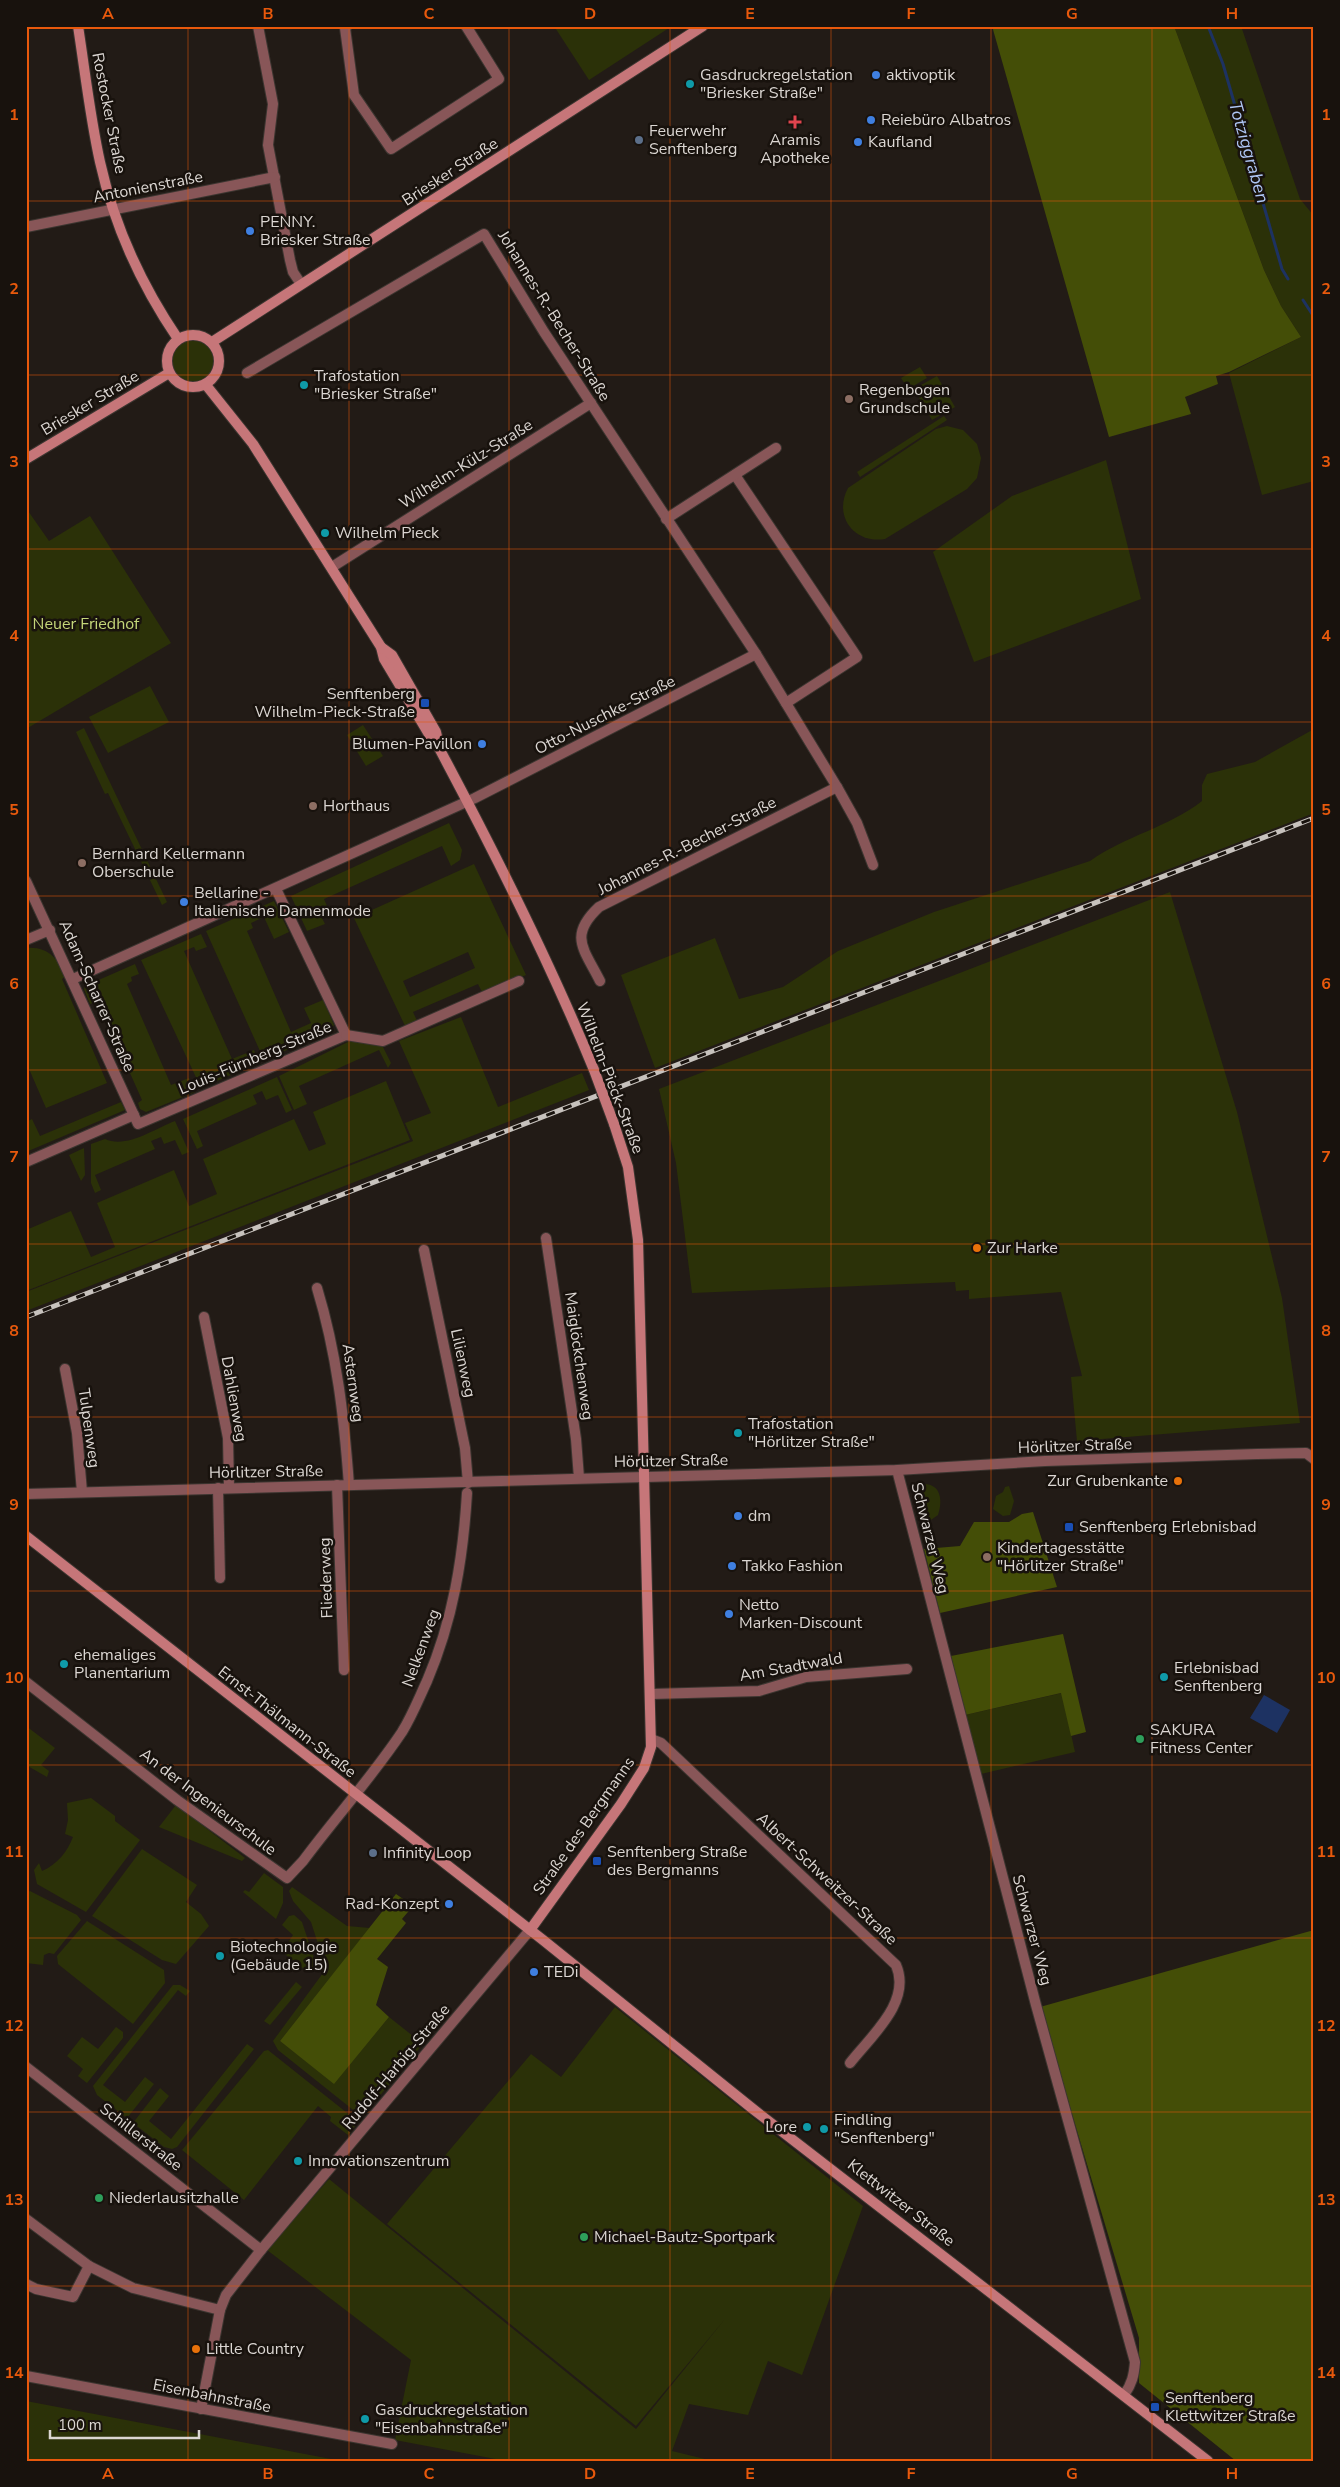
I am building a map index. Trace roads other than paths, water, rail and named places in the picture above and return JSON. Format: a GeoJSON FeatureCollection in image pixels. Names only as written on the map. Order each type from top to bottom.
{"type":"FeatureCollection","features":[{"type":"Feature","properties":{"kind":"main road","name":"Rostocker Straße"},"geometry":{"type":"LineString","coordinates":[[78,26],[100,163],[114,210],[138,271],[178,339]]}},
{"type":"Feature","properties":{"kind":"main road","name":"Briesker Straße"},"geometry":{"type":"LineString","coordinates":[[212,342],[703,26]]}},
{"type":"Feature","properties":{"kind":"main road"},"geometry":{"type":"LineString","coordinates":[[194,334],[212,342],[218,353],[219,363],[212,379],[206,385],[197,387],[184,385],[172,378],[169,373],[168,354],[178,339],[194,334]]}},
{"type":"Feature","properties":{"kind":"main road","name":"Briesker Straße"},"geometry":{"type":"LineString","coordinates":[[26,459],[169,373]]}},
{"type":"Feature","properties":{"kind":"main road","name":"Wilhelm-Pieck-Straße"},"geometry":{"type":"LineString","coordinates":[[206,385],[253,444],[332,567],[381,647],[384,659],[439,748],[468,802],[564,999],[594,1070],[628,1167],[638,1240],[645,1477]]}},
{"type":"Feature","properties":{"kind":"main road","name":"Straße des Bergmanns"},"geometry":{"type":"LineString","coordinates":[[530,1930],[597,1839],[644,1768],[649,1756],[651,1739],[651,1676],[645,1477]]}},
{"type":"Feature","properties":{"kind":"main road","name":"Ernst-Thälmann-Straße"},"geometry":{"type":"LineString","coordinates":[[26,1536],[530,1930]]}},
{"type":"Feature","properties":{"kind":"main road","name":"Klettwitzer Straße"},"geometry":{"type":"LineString","coordinates":[[530,1930],[753,2109],[1208,2461]]}},
{"type":"Feature","properties":{"kind":"street"},"geometry":{"type":"LineString","coordinates":[[258,26],[273,104],[268,144],[290,260],[293,272],[301,284]]}},
{"type":"Feature","properties":{"kind":"street"},"geometry":{"type":"LineString","coordinates":[[347,26],[345,28],[354,95],[391,148],[499,79],[466,26]]}},
{"type":"Feature","properties":{"kind":"street","name":"Antonienstraße"},"geometry":{"type":"LineString","coordinates":[[26,227],[275,176]]}},
{"type":"Feature","properties":{"kind":"street","name":"Johannes-R.-Becher-Straße"},"geometry":{"type":"LineString","coordinates":[[247,373],[484,234],[666,519],[756,654],[837,787],[857,823],[874,865]]}},
{"type":"Feature","properties":{"kind":"street","name":"Wilhelm-Külz-Straße"},"geometry":{"type":"LineString","coordinates":[[332,567],[591,403]]}},
{"type":"Feature","properties":{"kind":"street"},"geometry":{"type":"LineString","coordinates":[[666,519],[776,448]]}},
{"type":"Feature","properties":{"kind":"street"},"geometry":{"type":"LineString","coordinates":[[735,475],[857,656],[786,703]]}},
{"type":"Feature","properties":{"kind":"street","name":"Otto-Nuschke-Straße"},"geometry":{"type":"LineString","coordinates":[[73,979],[468,802],[756,654]]}},
{"type":"Feature","properties":{"kind":"street","name":"Johannes-R.-Becher-Straße"},"geometry":{"type":"LineString","coordinates":[[600,981],[582,944],[581,936],[581,929],[586,918],[599,907],[837,787]]}},
{"type":"Feature","properties":{"kind":"street","name":"Adam-Scharrer-Straße"},"geometry":{"type":"LineString","coordinates":[[26,881],[73,979],[136,1120]]}},
{"type":"Feature","properties":{"kind":"street","name":"Louis-Fürnberg-Straße"},"geometry":{"type":"LineString","coordinates":[[26,1162],[136,1120],[346,1035],[276,889]]}},
{"type":"Feature","properties":{"kind":"street"},"geometry":{"type":"LineString","coordinates":[[26,940],[50,930]]}},
{"type":"Feature","properties":{"kind":"street"},"geometry":{"type":"LineString","coordinates":[[346,1035],[383,1040],[520,981]]}},
{"type":"Feature","properties":{"kind":"street","name":"Maiglöckchenweg"},"geometry":{"type":"LineString","coordinates":[[546,1238],[576,1439],[579,1478]]}},
{"type":"Feature","properties":{"kind":"street","name":"Lilienweg"},"geometry":{"type":"LineString","coordinates":[[424,1250],[465,1448],[467,1488]]}},
{"type":"Feature","properties":{"kind":"street","name":"Asternweg"},"geometry":{"type":"LineString","coordinates":[[317,1288],[331,1333],[344,1415],[349,1485]]}},
{"type":"Feature","properties":{"kind":"street","name":"Dahlienweg"},"geometry":{"type":"LineString","coordinates":[[204,1317],[228,1438],[229,1487]]}},
{"type":"Feature","properties":{"kind":"street","name":"Tulpenweg"},"geometry":{"type":"LineString","coordinates":[[65,1369],[77,1433],[82,1492]]}},
{"type":"Feature","properties":{"kind":"street","name":"Hörlitzer Straße"},"geometry":{"type":"LineString","coordinates":[[26,1494],[337,1485],[467,1488],[579,1478],[897,1470],[1045,1461],[1265,1454],[1306,1453],[1314,1459]]}},
{"type":"Feature","properties":{"kind":"street","name":"Schwarzer Weg"},"geometry":{"type":"LineString","coordinates":[[897,1470],[1036,2006],[1135,2362],[1132,2382],[1124,2395]]}},
{"type":"Feature","properties":{"kind":"street","name":"Fliederweg"},"geometry":{"type":"LineString","coordinates":[[337,1485],[344,1670]]}},
{"type":"Feature","properties":{"kind":"street"},"geometry":{"type":"LineString","coordinates":[[218,1488],[220,1578]]}},
{"type":"Feature","properties":{"kind":"street","name":"Nelkenweg"},"geometry":{"type":"LineString","coordinates":[[354,1794],[402,1731],[416,1705],[446,1631],[464,1547],[467,1488]]}},
{"type":"Feature","properties":{"kind":"street","name":"Am Stadtwald"},"geometry":{"type":"LineString","coordinates":[[651,1694],[759,1691],[806,1677],[907,1669]]}},
{"type":"Feature","properties":{"kind":"street","name":"An der Ingenieurschule"},"geometry":{"type":"LineString","coordinates":[[26,1682],[177,1800],[283,1877],[291,1876],[354,1794]]}},
{"type":"Feature","properties":{"kind":"street","name":"Albert-Schweitzer-Straße"},"geometry":{"type":"LineString","coordinates":[[651,1739],[661,1743],[896,1965],[901,1977],[900,1990],[895,2005],[850,2063]]}},
{"type":"Feature","properties":{"kind":"street","name":"Rudolf-Harbig-Straße"},"geometry":{"type":"LineString","coordinates":[[201,2410],[220,2310],[226,2295],[260,2250],[530,1930]]}},
{"type":"Feature","properties":{"kind":"street","name":"Schillerstraße"},"geometry":{"type":"LineString","coordinates":[[28,2071],[260,2250]]}},
{"type":"Feature","properties":{"kind":"street"},"geometry":{"type":"LineString","coordinates":[[26,2219],[89,2266],[132,2288],[220,2310]]}},
{"type":"Feature","properties":{"kind":"street"},"geometry":{"type":"LineString","coordinates":[[26,2284],[36,2289],[73,2297],[89,2266]]}},
{"type":"Feature","properties":{"kind":"street","name":"Eisenbahnstraße"},"geometry":{"type":"LineString","coordinates":[[26,2376],[392,2444]]}},
{"type":"Feature","properties":{"kind":"water"},"geometry":{"type":"Polygon","coordinates":[[[1264,1695],[1290,1710],[1277,1733],[1250,1718],[1264,1695]]]}},
{"type":"Feature","properties":{"kind":"waterway","name":"Totziggraben"},"geometry":{"type":"LineString","coordinates":[[1208,26],[1223,64],[1282,269],[1288,279]]}},
{"type":"Feature","properties":{"kind":"waterway","name":"Totziggraben"},"geometry":{"type":"LineString","coordinates":[[1303,300],[1314,317]]}},
{"type":"Feature","properties":{"kind":"railway"},"geometry":{"type":"LineString","coordinates":[[26,1317],[1314,818]]}},
{"type":"Feature","properties":{"kind":"place","name":"aktivoptik"},"geometry":{"type":"Point","coordinates":[876,75]}},
{"type":"Feature","properties":{"kind":"place","name":"Gasdruckregelstation \"Briesker Straße\""},"geometry":{"type":"Point","coordinates":[690,84]}},
{"type":"Feature","properties":{"kind":"place","name":"Reiebüro Albatros"},"geometry":{"type":"Point","coordinates":[871,120]}},
{"type":"Feature","properties":{"kind":"place","name":"Aramis Apotheke"},"geometry":{"type":"Point","coordinates":[795,122]}},
{"type":"Feature","properties":{"kind":"place","name":"Feuerwehr Senftenberg"},"geometry":{"type":"Point","coordinates":[639,140]}},
{"type":"Feature","properties":{"kind":"place","name":"Kaufland"},"geometry":{"type":"Point","coordinates":[858,142]}},
{"type":"Feature","properties":{"kind":"place","name":"PENNY. Briesker Straße"},"geometry":{"type":"Point","coordinates":[250,231]}},
{"type":"Feature","properties":{"kind":"place","name":"Trafostation \"Briesker Straße\""},"geometry":{"type":"Point","coordinates":[304,385]}},
{"type":"Feature","properties":{"kind":"place","name":"Regenbogen Grundschule"},"geometry":{"type":"Point","coordinates":[849,399]}},
{"type":"Feature","properties":{"kind":"place","name":"Wilhelm Pieck"},"geometry":{"type":"Point","coordinates":[325,533]}},
{"type":"Feature","properties":{"kind":"place","name":"Senftenberg Wilhelm-Pieck-Straße"},"geometry":{"type":"Point","coordinates":[425,703]}},
{"type":"Feature","properties":{"kind":"place","name":"Blumen-Pavillon"},"geometry":{"type":"Point","coordinates":[482,744]}},
{"type":"Feature","properties":{"kind":"place","name":"Horthaus"},"geometry":{"type":"Point","coordinates":[313,806]}},
{"type":"Feature","properties":{"kind":"place","name":"Bernhard Kellermann Oberschule"},"geometry":{"type":"Point","coordinates":[82,863]}},
{"type":"Feature","properties":{"kind":"place","name":"Bellarine - Italienische Damenmode"},"geometry":{"type":"Point","coordinates":[184,902]}},
{"type":"Feature","properties":{"kind":"place","name":"Zur Harke"},"geometry":{"type":"Point","coordinates":[977,1248]}},
{"type":"Feature","properties":{"kind":"place","name":"Trafostation \"Hörlitzer Straße\""},"geometry":{"type":"Point","coordinates":[738,1433]}},
{"type":"Feature","properties":{"kind":"place","name":"Zur Grubenkante"},"geometry":{"type":"Point","coordinates":[1178,1481]}},
{"type":"Feature","properties":{"kind":"place","name":"dm"},"geometry":{"type":"Point","coordinates":[738,1516]}},
{"type":"Feature","properties":{"kind":"place","name":"Senftenberg Erlebnisbad"},"geometry":{"type":"Point","coordinates":[1069,1527]}},
{"type":"Feature","properties":{"kind":"place","name":"Kindertagesstätte \"Hörlitzer Straße\""},"geometry":{"type":"Point","coordinates":[987,1557]}},
{"type":"Feature","properties":{"kind":"place","name":"Takko Fashion"},"geometry":{"type":"Point","coordinates":[732,1566]}},
{"type":"Feature","properties":{"kind":"place","name":"Netto Marken-Discount"},"geometry":{"type":"Point","coordinates":[729,1614]}},
{"type":"Feature","properties":{"kind":"place","name":"ehemaliges Planentarium"},"geometry":{"type":"Point","coordinates":[64,1664]}},
{"type":"Feature","properties":{"kind":"place","name":"Erlebnisbad Senftenberg"},"geometry":{"type":"Point","coordinates":[1164,1677]}},
{"type":"Feature","properties":{"kind":"place","name":"SAKURA Fitness Center"},"geometry":{"type":"Point","coordinates":[1140,1739]}},
{"type":"Feature","properties":{"kind":"place","name":"Infinity Loop"},"geometry":{"type":"Point","coordinates":[373,1853]}},
{"type":"Feature","properties":{"kind":"place","name":"Senftenberg Straße des Bergmanns"},"geometry":{"type":"Point","coordinates":[597,1861]}},
{"type":"Feature","properties":{"kind":"place","name":"Rad-Konzept"},"geometry":{"type":"Point","coordinates":[449,1904]}},
{"type":"Feature","properties":{"kind":"place","name":"Biotechnologie (Gebäude 15)"},"geometry":{"type":"Point","coordinates":[220,1956]}},
{"type":"Feature","properties":{"kind":"place","name":"TEDi"},"geometry":{"type":"Point","coordinates":[534,1972]}},
{"type":"Feature","properties":{"kind":"place","name":"Lore"},"geometry":{"type":"Point","coordinates":[807,2127]}},
{"type":"Feature","properties":{"kind":"place","name":"Findling \"Senftenberg\""},"geometry":{"type":"Point","coordinates":[824,2129]}},
{"type":"Feature","properties":{"kind":"place","name":"Innovationszentrum"},"geometry":{"type":"Point","coordinates":[298,2161]}},
{"type":"Feature","properties":{"kind":"place","name":"Niederlausitzhalle"},"geometry":{"type":"Point","coordinates":[99,2198]}},
{"type":"Feature","properties":{"kind":"place","name":"Michael-Bautz-Sportpark"},"geometry":{"type":"Point","coordinates":[584,2237]}},
{"type":"Feature","properties":{"kind":"place","name":"Little Country"},"geometry":{"type":"Point","coordinates":[196,2349]}},
{"type":"Feature","properties":{"kind":"place","name":"Senftenberg Klettwitzer Straße"},"geometry":{"type":"Point","coordinates":[1155,2407]}},
{"type":"Feature","properties":{"kind":"place","name":"Gasdruckregelstation \"Eisenbahnstraße\""},"geometry":{"type":"Point","coordinates":[365,2419]}},
{"type":"Feature","properties":{"kind":"park label","name":"Neuer Friedhof"},"geometry":{"type":"Point","coordinates":[86,624]}}]}
